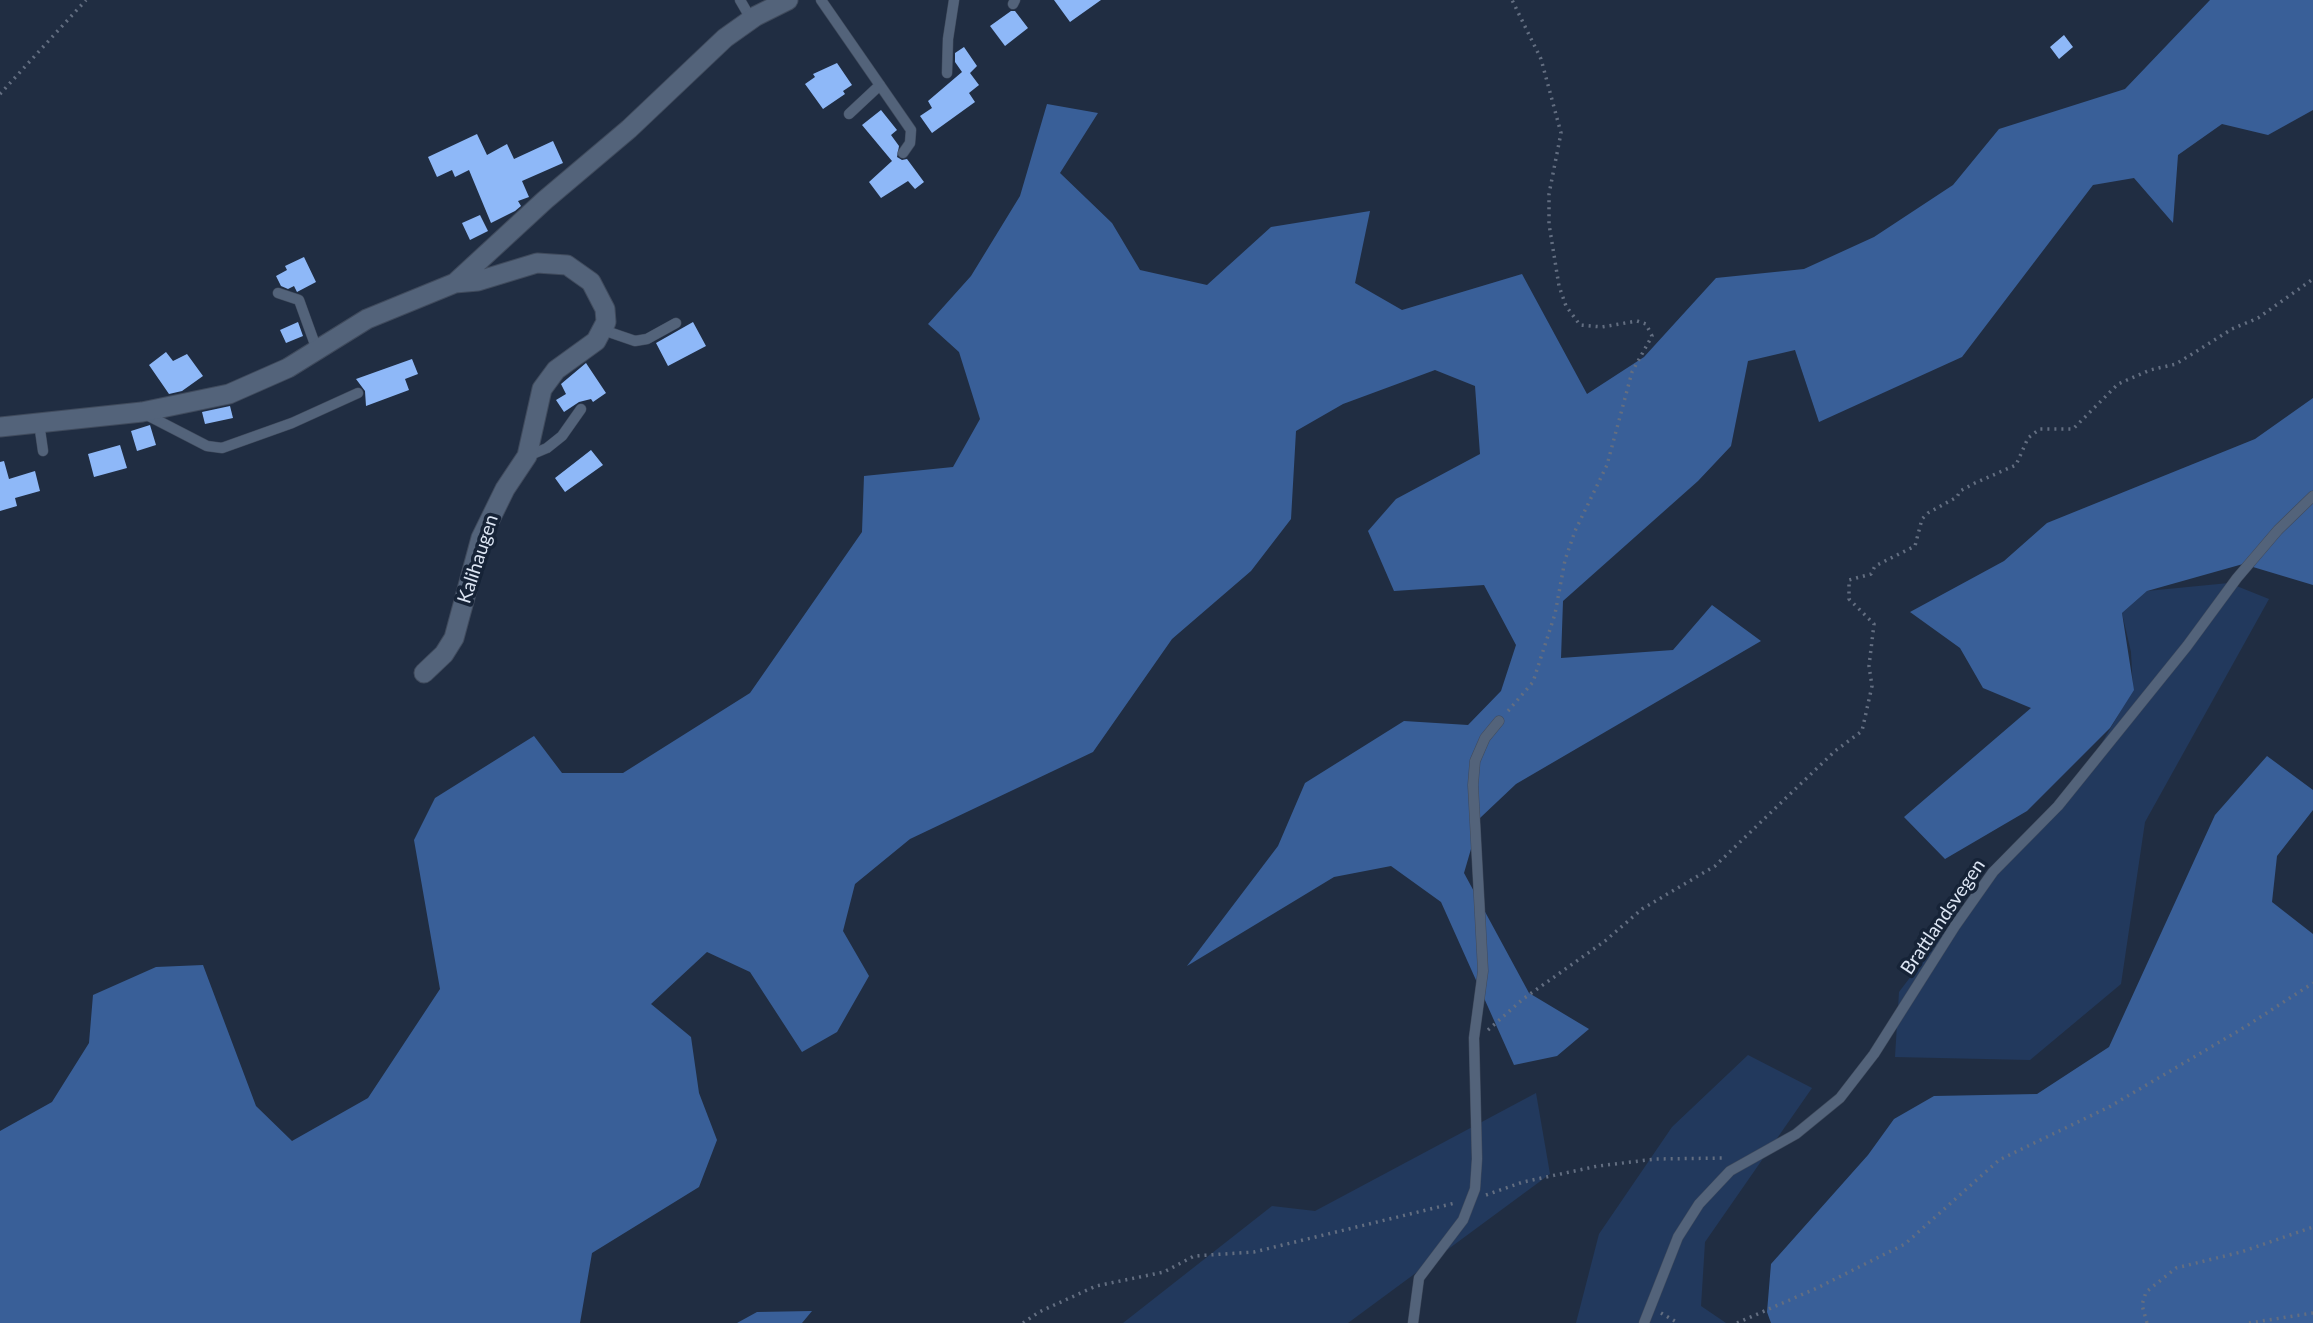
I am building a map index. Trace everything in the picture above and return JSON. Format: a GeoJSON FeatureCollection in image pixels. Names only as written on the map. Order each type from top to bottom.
{"type":"FeatureCollection","features":[{"type":"Feature","properties":{"kind":"street"},"geometry":{"type":"LineString","coordinates":[[455,283],[545,200],[629,129],[725,38],[751,19],[788,0]]}},
{"type":"Feature","properties":{"kind":"street"},"geometry":{"type":"LineString","coordinates":[[0,427],[142,412],[229,394],[288,369],[367,319],[455,283],[478,281],[537,263],[567,265],[580,272],[599,294],[605,309],[603,330]]}},
{"type":"Feature","properties":{"kind":"street","name":"Kalihaugen"},"geometry":{"type":"LineString","coordinates":[[424,673],[444,654],[454,638],[481,538],[505,489],[527,456],[547,379],[596,341],[603,330]]}},
{"type":"Feature","properties":{"kind":"lane"},"geometry":{"type":"LineString","coordinates":[[740,0],[751,19]]}},
{"type":"Feature","properties":{"kind":"lane"},"geometry":{"type":"LineString","coordinates":[[821,0],[911,130],[910,143],[903,153]]}},
{"type":"Feature","properties":{"kind":"lane"},"geometry":{"type":"LineString","coordinates":[[947,73],[954,0]]}},
{"type":"Feature","properties":{"kind":"lane"},"geometry":{"type":"LineString","coordinates":[[849,114],[880,85]]}},
{"type":"Feature","properties":{"kind":"lane"},"geometry":{"type":"LineString","coordinates":[[278,293],[299,300],[317,351]]}},
{"type":"Feature","properties":{"kind":"lane"},"geometry":{"type":"LineString","coordinates":[[603,330],[635,341],[647,339],[676,324]]}},
{"type":"Feature","properties":{"kind":"lane"},"geometry":{"type":"LineString","coordinates":[[142,412],[207,446],[222,448],[292,422],[358,393]]}},
{"type":"Feature","properties":{"kind":"lane"},"geometry":{"type":"LineString","coordinates":[[527,456],[547,448],[562,436],[581,410]]}},
{"type":"Feature","properties":{"kind":"lane"},"geometry":{"type":"LineString","coordinates":[[39,423],[43,451]]}},
{"type":"Feature","properties":{"kind":"lane","name":"Brattlandsvegen"},"geometry":{"type":"LineString","coordinates":[[1644,1323],[1678,1237],[1711,1190],[1744,1162],[1796,1134],[1840,1098],[1874,1054],[1955,926],[1993,872],[2058,806],[2187,646],[2237,578],[2277,530],[2313,496]]}},
{"type":"Feature","properties":{"kind":"lane"},"geometry":{"type":"LineString","coordinates":[[1413,1323],[1419,1278],[1463,1220],[1472,1200],[1477,1159],[1474,1044],[1483,971],[1475,761],[1485,738],[1499,721]]}},
{"type":"Feature","properties":{"kind":"path"},"geometry":{"type":"LineString","coordinates":[[0,94],[86,0]]}},
{"type":"Feature","properties":{"kind":"path"},"geometry":{"type":"LineString","coordinates":[[1499,721],[1533,682],[1555,614],[1572,541],[1607,465],[1632,372],[1652,336],[1646,324],[1637,321],[1602,327],[1580,325],[1566,306],[1559,286],[1549,224],[1549,194],[1561,133],[1541,59],[1512,0]]}},
{"type":"Feature","properties":{"kind":"path"},"geometry":{"type":"LineString","coordinates":[[1474,1044],[1523,999],[1605,941],[1642,909],[1715,866],[1835,751],[1862,731],[1872,686],[1870,666],[1874,624],[1849,599],[1849,580],[1871,574],[1875,566],[1915,546],[1922,519],[1928,513],[1957,497],[1960,491],[2015,465],[2028,438],[2040,429],[2073,429],[2118,384],[2150,370],[2176,364],[2232,329],[2258,318],[2313,279]]}},
{"type":"Feature","properties":{"kind":"path"},"geometry":{"type":"LineString","coordinates":[[1737,1323],[1817,1288],[1905,1244],[2000,1160],[2109,1107],[2256,1021],[2313,983]]}},
{"type":"Feature","properties":{"kind":"path"},"geometry":{"type":"LineString","coordinates":[[1023,1323],[1039,1312],[1096,1286],[1164,1272],[1194,1255],[1254,1252],[1291,1241],[1347,1232],[1420,1210],[1472,1200],[1523,1182],[1598,1166],[1710,1158],[1744,1162]]}},
{"type":"Feature","properties":{"kind":"path"},"geometry":{"type":"LineString","coordinates":[[2147,1323],[2142,1305],[2146,1292],[2176,1268],[2241,1252],[2313,1227]]}},
{"type":"Feature","properties":{"kind":"path"},"geometry":{"type":"LineString","coordinates":[[2249,1323],[2313,1313]]}},
{"type":"Feature","properties":{"kind":"shaded area"},"geometry":{"type":"Polygon","coordinates":[[[2210,0],[2313,0],[2313,110],[2268,135],[2222,124],[2178,155],[2173,223],[2134,178],[2093,185],[1962,357],[1819,422],[1795,350],[1748,361],[1731,446],[1698,481],[1563,601],[1561,658],[1673,650],[1712,605],[1761,641],[1516,784],[1480,818],[1464,873],[1529,993],[1589,1029],[1557,1056],[1514,1065],[1441,902],[1391,866],[1334,877],[1187,966],[1278,846],[1305,783],[1404,721],[1468,725],[1501,691],[1516,645],[1484,585],[1394,591],[1368,531],[1396,499],[1480,454],[1475,386],[1435,370],[1343,404],[1296,431],[1291,519],[1251,571],[1172,639],[1093,752],[910,839],[855,884],[843,931],[869,976],[837,1032],[802,1052],[750,972],[707,952],[651,1004],[691,1037],[699,1093],[717,1140],[699,1187],[592,1253],[580,1323],[0,1323],[0,1131],[52,1102],[89,1043],[93,995],[156,967],[203,965],[256,1106],[292,1141],[368,1098],[440,989],[414,840],[435,798],[534,736],[562,773],[623,773],[750,693],[862,532],[864,476],[953,467],[980,419],[959,352],[928,324],[971,276],[1020,196],[1047,104],[1098,113],[1060,173],[1112,223],[1140,270],[1207,285],[1271,227],[1370,211],[1355,283],[1402,310],[1522,274],[1587,394],[1644,357],[1716,278],[1804,269],[1874,237],[1953,185],[1999,129],[2125,89],[2210,0]]]}},
{"type":"Feature","properties":{"kind":"shaded area"},"geometry":{"type":"Polygon","coordinates":[[[2313,398],[2313,585],[2243,564],[2147,591],[2122,613],[2134,690],[2110,728],[2027,811],[1945,859],[1904,817],[2031,708],[1983,688],[1960,648],[1910,612],[2004,561],[2047,523],[2255,439],[2313,398]]]}},
{"type":"Feature","properties":{"kind":"shaded area"},"geometry":{"type":"Polygon","coordinates":[[[2229,583],[2269,599],[2145,822],[2121,984],[2030,1060],[1895,1057],[1899,992],[1962,909],[2070,797],[2133,690],[2131,652],[2122,613],[2147,591],[2229,583]]]}},
{"type":"Feature","properties":{"kind":"shaded area"},"geometry":{"type":"Polygon","coordinates":[[[2267,756],[2313,790],[2313,810],[2277,856],[2272,902],[2313,934],[2313,1323],[1771,1323],[1767,1312],[1771,1264],[1868,1155],[1894,1119],[1934,1096],[2037,1094],[2109,1047],[2215,815],[2267,756]]]}},
{"type":"Feature","properties":{"kind":"shaded area"},"geometry":{"type":"Polygon","coordinates":[[[1748,1055],[1812,1088],[1705,1242],[1701,1306],[1726,1323],[1576,1323],[1599,1234],[1672,1127],[1748,1055]]]}},
{"type":"Feature","properties":{"kind":"shaded area"},"geometry":{"type":"Polygon","coordinates":[[[1536,1093],[1550,1174],[1348,1323],[1123,1323],[1272,1206],[1315,1211],[1536,1093]]]}},
{"type":"Feature","properties":{"kind":"shaded area"},"geometry":{"type":"Polygon","coordinates":[[[812,1311],[802,1323],[737,1323],[757,1312],[812,1311]]]}},
{"type":"Feature","properties":{"kind":"building"},"geometry":{"type":"Polygon","coordinates":[[[1054,0],[1101,0],[1070,22],[1054,0]]]}},
{"type":"Feature","properties":{"kind":"building"},"geometry":{"type":"Polygon","coordinates":[[[1015,11],[1028,28],[1005,46],[990,26],[1015,11]]]}},
{"type":"Feature","properties":{"kind":"building"},"geometry":{"type":"Polygon","coordinates":[[[2064,35],[2073,47],[2059,59],[2050,47],[2064,35]]]}},
{"type":"Feature","properties":{"kind":"building"},"geometry":{"type":"Polygon","coordinates":[[[964,47],[977,66],[970,73],[979,85],[969,93],[975,102],[932,133],[920,116],[932,108],[928,101],[962,72],[955,62],[955,53],[964,47]]]}},
{"type":"Feature","properties":{"kind":"building"},"geometry":{"type":"Polygon","coordinates":[[[837,63],[852,85],[843,91],[845,94],[823,109],[805,84],[815,77],[813,74],[837,63]]]}},
{"type":"Feature","properties":{"kind":"building"},"geometry":{"type":"Polygon","coordinates":[[[881,110],[897,130],[891,135],[899,146],[897,157],[907,159],[924,182],[915,189],[908,181],[881,198],[869,182],[892,161],[862,125],[881,110]]]}},
{"type":"Feature","properties":{"kind":"building"},"geometry":{"type":"Polygon","coordinates":[[[477,134],[487,155],[507,144],[514,159],[553,141],[563,163],[522,181],[529,197],[518,201],[521,206],[515,211],[491,223],[469,170],[455,177],[452,170],[437,177],[428,157],[477,134]]]}},
{"type":"Feature","properties":{"kind":"building"},"geometry":{"type":"Polygon","coordinates":[[[480,215],[488,231],[470,240],[462,223],[480,215]]]}},
{"type":"Feature","properties":{"kind":"building"},"geometry":{"type":"Polygon","coordinates":[[[304,257],[316,282],[297,292],[294,286],[288,289],[281,286],[276,276],[287,270],[285,266],[304,257]]]}},
{"type":"Feature","properties":{"kind":"building"},"geometry":{"type":"Polygon","coordinates":[[[298,322],[303,336],[286,343],[280,330],[298,322]]]}},
{"type":"Feature","properties":{"kind":"building"},"geometry":{"type":"Polygon","coordinates":[[[693,322],[706,346],[668,366],[656,343],[693,322]]]}},
{"type":"Feature","properties":{"kind":"building"},"geometry":{"type":"Polygon","coordinates":[[[166,352],[173,361],[187,354],[203,376],[182,391],[169,394],[149,365],[166,352]]]}},
{"type":"Feature","properties":{"kind":"building"},"geometry":{"type":"Polygon","coordinates":[[[412,359],[418,374],[405,379],[409,390],[366,406],[365,391],[356,379],[412,359]]]}},
{"type":"Feature","properties":{"kind":"building"},"geometry":{"type":"Polygon","coordinates":[[[586,363],[606,393],[593,402],[591,399],[579,402],[564,412],[556,400],[566,394],[561,384],[586,363]]]}},
{"type":"Feature","properties":{"kind":"building"},"geometry":{"type":"Polygon","coordinates":[[[230,406],[233,418],[205,424],[202,412],[230,406]]]}},
{"type":"Feature","properties":{"kind":"building"},"geometry":{"type":"Polygon","coordinates":[[[150,425],[156,445],[137,451],[131,431],[150,425]]]}},
{"type":"Feature","properties":{"kind":"building"},"geometry":{"type":"Polygon","coordinates":[[[120,445],[127,468],[94,477],[88,454],[120,445]]]}},
{"type":"Feature","properties":{"kind":"building"},"geometry":{"type":"Polygon","coordinates":[[[591,450],[603,465],[565,492],[555,478],[591,450]]]}},
{"type":"Feature","properties":{"kind":"building"},"geometry":{"type":"Polygon","coordinates":[[[4,461],[9,479],[35,471],[40,491],[15,498],[17,506],[0,511],[0,462],[4,461]]]}}]}
